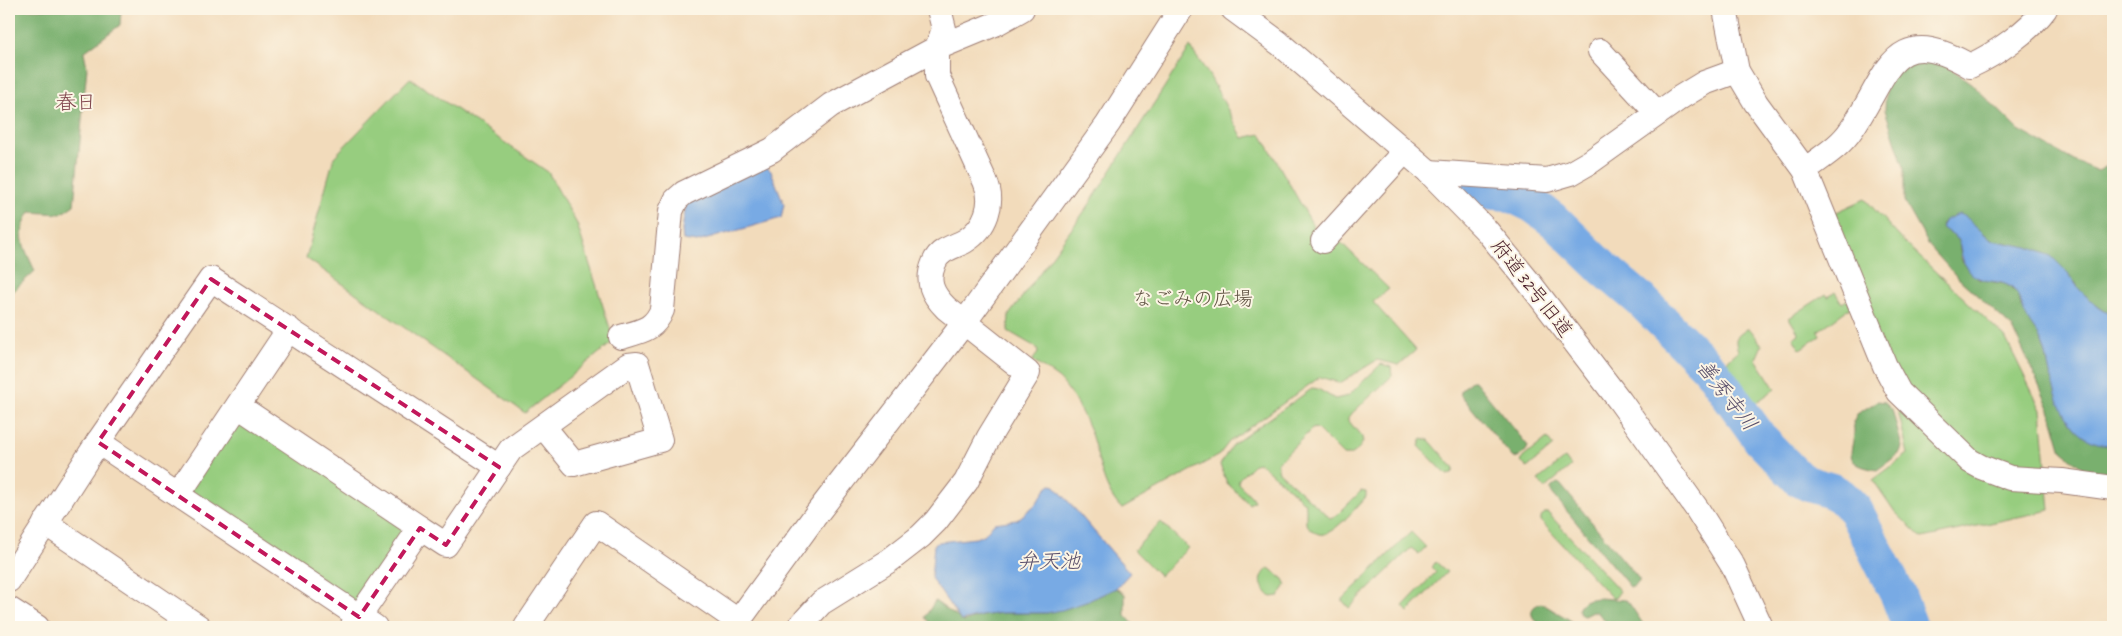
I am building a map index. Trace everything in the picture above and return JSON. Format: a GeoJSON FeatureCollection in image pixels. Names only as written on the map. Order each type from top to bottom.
{"type":"FeatureCollection","features":[{"type":"Feature","properties":{"kind":"street"},"geometry":{"type":"LineString","coordinates":[[799,627],[822,603],[890,560],[921,536],[936,521],[966,482],[988,437],[1028,373],[964,323],[936,298],[930,285],[931,271],[937,257],[943,251],[963,242],[978,229],[988,215],[990,191],[937,76],[937,48],[944,29],[939,9]]}},
{"type":"Feature","properties":{"kind":"street"},"geometry":{"type":"LineString","coordinates":[[621,337],[648,328],[658,321],[662,310],[672,211],[676,200],[684,193],[772,150],[831,105],[937,48],[995,24],[1022,9]]}},
{"type":"Feature","properties":{"kind":"street"},"geometry":{"type":"LineString","coordinates":[[526,627],[596,523],[736,624],[815,516],[964,323],[1108,124],[1180,9]]}},
{"type":"Feature","properties":{"kind":"street","name":"府道32号旧道"},"geometry":{"type":"LineString","coordinates":[[1233,9],[1279,44],[1429,172],[1487,231],[1620,401],[1697,510],[1733,566],[1761,627]]}},
{"type":"Feature","properties":{"kind":"street"},"geometry":{"type":"LineString","coordinates":[[1725,9],[1737,71],[1767,119],[1805,170],[1885,366],[1900,392],[1970,461],[1991,472],[2010,478],[2062,481],[2113,488]]}},
{"type":"Feature","properties":{"kind":"street"},"geometry":{"type":"LineString","coordinates":[[1805,170],[1850,133],[1872,92],[1900,55],[1918,48],[1934,50],[1946,53],[1970,66],[1986,59],[2036,21],[2045,9]]}},
{"type":"Feature","properties":{"kind":"street"},"geometry":{"type":"LineString","coordinates":[[1600,51],[1657,113]]}},
{"type":"Feature","properties":{"kind":"street"},"geometry":{"type":"LineString","coordinates":[[1429,172],[1547,180],[1571,174],[1657,113],[1704,83],[1737,71]]}},
{"type":"Feature","properties":{"kind":"street"},"geometry":{"type":"LineString","coordinates":[[1323,241],[1404,152]]}},
{"type":"Feature","properties":{"kind":"street"},"geometry":{"type":"LineString","coordinates":[[9,580],[98,442],[211,279],[499,467]]}},
{"type":"Feature","properties":{"kind":"street"},"geometry":{"type":"LineString","coordinates":[[178,495],[288,329]]}},
{"type":"Feature","properties":{"kind":"street"},"geometry":{"type":"LineString","coordinates":[[238,406],[446,545],[511,449],[543,426],[628,365],[637,364],[660,440],[574,464],[543,426]]}},
{"type":"Feature","properties":{"kind":"street"},"geometry":{"type":"LineString","coordinates":[[98,442],[178,495],[362,624],[420,528]]}},
{"type":"Feature","properties":{"kind":"street"},"geometry":{"type":"LineString","coordinates":[[45,523],[199,627]]}},
{"type":"Feature","properties":{"kind":"street"},"geometry":{"type":"LineString","coordinates":[[9,608],[37,627]]}},
{"type":"Feature","properties":{"kind":"highlighted area"},"geometry":{"type":"Polygon","coordinates":[[[211,279],[499,467],[446,545],[420,528],[359,617],[98,442],[211,279]]]}},
{"type":"Feature","properties":{"kind":"green space"},"geometry":{"type":"Polygon","coordinates":[[[9,9],[121,10],[120,25],[84,52],[87,67],[74,205],[61,214],[30,212],[25,220],[22,235],[25,249],[35,271],[9,295],[9,9]]]}},
{"type":"Feature","properties":{"kind":"green space","name":"なごみの広場"},"geometry":{"type":"Polygon","coordinates":[[[1190,47],[1209,75],[1243,138],[1261,134],[1319,236],[1328,230],[1389,289],[1373,302],[1416,350],[1399,365],[1377,360],[1340,383],[1320,377],[1229,442],[1219,455],[1122,509],[1115,501],[1105,482],[1090,431],[1076,403],[1058,378],[1032,361],[1038,353],[1037,348],[1008,331],[1009,315],[1089,205],[1190,47]]]}},
{"type":"Feature","properties":{"kind":"green space"},"geometry":{"type":"Polygon","coordinates":[[[1920,57],[1946,65],[1972,84],[2019,130],[2076,162],[2098,171],[2113,163],[2113,329],[2108,313],[2095,305],[2079,289],[2075,282],[2012,244],[1991,240],[1980,230],[1945,220],[1941,225],[1959,240],[1961,258],[1964,265],[1978,279],[2006,284],[2018,294],[2021,306],[2040,338],[2047,356],[2050,374],[2070,423],[2105,445],[2113,445],[2113,476],[2086,471],[2062,451],[2050,410],[2013,328],[1958,278],[1930,247],[1904,201],[1904,167],[1885,110],[1886,84],[1896,71],[1920,57]]]}},
{"type":"Feature","properties":{"kind":"green space"},"geometry":{"type":"Polygon","coordinates":[[[410,78],[548,172],[577,224],[614,341],[525,413],[306,258],[334,157],[410,78]]]}},
{"type":"Feature","properties":{"kind":"green space"},"geometry":{"type":"Polygon","coordinates":[[[1865,199],[1905,243],[2005,337],[2041,410],[2050,510],[1922,538],[1895,512],[1873,480],[1908,454],[1894,393],[1828,216],[1865,199]]]}},
{"type":"Feature","properties":{"kind":"green space"},"geometry":{"type":"Polygon","coordinates":[[[1835,292],[1842,303],[1847,300],[1851,307],[1818,331],[1820,336],[1800,349],[1793,338],[1799,334],[1789,318],[1826,294],[1828,297],[1835,292]]]}},
{"type":"Feature","properties":{"kind":"green space"},"geometry":{"type":"Polygon","coordinates":[[[1747,329],[1750,329],[1762,345],[1756,359],[1775,389],[1750,407],[1746,407],[1720,367],[1738,351],[1736,338],[1747,329]]]}},
{"type":"Feature","properties":{"kind":"green space"},"geometry":{"type":"Polygon","coordinates":[[[1381,364],[1391,367],[1392,376],[1348,417],[1348,420],[1362,437],[1363,442],[1357,450],[1350,455],[1343,455],[1316,428],[1312,429],[1277,463],[1279,472],[1330,518],[1334,518],[1361,491],[1366,492],[1366,497],[1337,527],[1324,534],[1319,534],[1312,530],[1306,524],[1306,507],[1304,502],[1260,463],[1254,464],[1239,479],[1238,483],[1253,498],[1254,501],[1251,503],[1249,504],[1227,483],[1220,465],[1232,445],[1313,388],[1335,399],[1348,396],[1381,364]]]}},
{"type":"Feature","properties":{"kind":"green space"},"geometry":{"type":"Polygon","coordinates":[[[1471,381],[1475,381],[1528,446],[1520,456],[1513,458],[1460,394],[1460,391],[1471,381]]]}},
{"type":"Feature","properties":{"kind":"green space"},"geometry":{"type":"Polygon","coordinates":[[[1878,401],[1885,402],[1892,409],[1902,447],[1899,454],[1877,470],[1856,463],[1852,459],[1851,453],[1854,431],[1853,422],[1857,414],[1878,401]]]}},
{"type":"Feature","properties":{"kind":"green space"},"geometry":{"type":"Polygon","coordinates":[[[240,411],[409,525],[357,603],[190,491],[240,411]]]}},
{"type":"Feature","properties":{"kind":"green space"},"geometry":{"type":"Polygon","coordinates":[[[1422,438],[1429,440],[1452,466],[1454,469],[1452,474],[1447,475],[1419,446],[1422,438]]]}},
{"type":"Feature","properties":{"kind":"green space"},"geometry":{"type":"Polygon","coordinates":[[[1547,438],[1553,446],[1527,468],[1520,460],[1547,438]]]}},
{"type":"Feature","properties":{"kind":"green space"},"geometry":{"type":"Polygon","coordinates":[[[1565,458],[1571,466],[1545,488],[1538,480],[1565,458]]]}},
{"type":"Feature","properties":{"kind":"green space"},"geometry":{"type":"Polygon","coordinates":[[[1557,483],[1560,484],[1639,579],[1639,582],[1633,587],[1630,587],[1551,492],[1551,488],[1557,483]]]}},
{"type":"Feature","properties":{"kind":"green space"},"geometry":{"type":"Polygon","coordinates":[[[1544,513],[1548,513],[1620,591],[1615,598],[1612,598],[1541,521],[1544,513]]]}},
{"type":"Feature","properties":{"kind":"green space"},"geometry":{"type":"Polygon","coordinates":[[[1161,522],[1188,548],[1160,576],[1134,550],[1161,522]]]}},
{"type":"Feature","properties":{"kind":"green space"},"geometry":{"type":"Polygon","coordinates":[[[1411,532],[1426,547],[1419,554],[1411,548],[1349,608],[1342,600],[1411,532]]]}},
{"type":"Feature","properties":{"kind":"green space"},"geometry":{"type":"Polygon","coordinates":[[[1436,562],[1447,572],[1408,612],[1403,606],[1436,572],[1431,567],[1436,562]]]}},
{"type":"Feature","properties":{"kind":"green space"},"geometry":{"type":"Polygon","coordinates":[[[1269,568],[1283,579],[1286,585],[1279,596],[1271,597],[1262,586],[1261,579],[1269,568]]]}},
{"type":"Feature","properties":{"kind":"green space"},"geometry":{"type":"Polygon","coordinates":[[[1116,588],[1125,594],[1125,615],[1136,627],[932,627],[925,617],[935,601],[964,622],[981,616],[1002,613],[1047,613],[1086,602],[1116,588]]]}},
{"type":"Feature","properties":{"kind":"green space"},"geometry":{"type":"Polygon","coordinates":[[[1599,598],[1625,600],[1645,627],[1611,627],[1597,612],[1584,616],[1581,615],[1578,609],[1582,603],[1599,598]]]}},
{"type":"Feature","properties":{"kind":"green space"},"geometry":{"type":"Polygon","coordinates":[[[1541,603],[1570,620],[1571,627],[1552,627],[1537,622],[1532,616],[1532,612],[1541,603]]]}},
{"type":"Feature","properties":{"kind":"water"},"geometry":{"type":"Polygon","coordinates":[[[763,163],[771,171],[784,204],[781,218],[697,242],[683,240],[682,230],[686,204],[763,163]]]}},
{"type":"Feature","properties":{"kind":"water"},"geometry":{"type":"Polygon","coordinates":[[[1959,214],[1966,217],[1991,240],[2028,247],[2051,256],[2095,305],[2108,313],[2113,329],[2113,445],[2100,444],[2088,439],[2078,432],[2063,411],[2053,386],[2045,351],[2015,291],[2005,284],[1975,276],[1966,267],[1959,240],[1941,227],[1945,220],[1959,214]]]}},
{"type":"Feature","properties":{"kind":"water","name":"弁天池"},"geometry":{"type":"Polygon","coordinates":[[[1051,485],[1055,486],[1130,573],[1116,588],[1086,602],[1062,610],[1047,613],[1002,613],[961,621],[931,578],[934,545],[939,542],[976,538],[985,534],[994,523],[1017,520],[1035,505],[1051,485]]]}},
{"type":"Feature","properties":{"kind":"waterway","name":"善秀寺川"},"geometry":{"type":"LineString","coordinates":[[1474,190],[1508,193],[1533,205],[1556,222],[1603,268],[1642,301],[1712,371],[1761,440],[1799,479],[1832,491],[1841,496],[1855,510],[1898,595],[1910,627]]}},
{"type":"Feature","properties":{"kind":"district","name":"春日"},"geometry":{"type":"Point","coordinates":[76,102]}}]}
